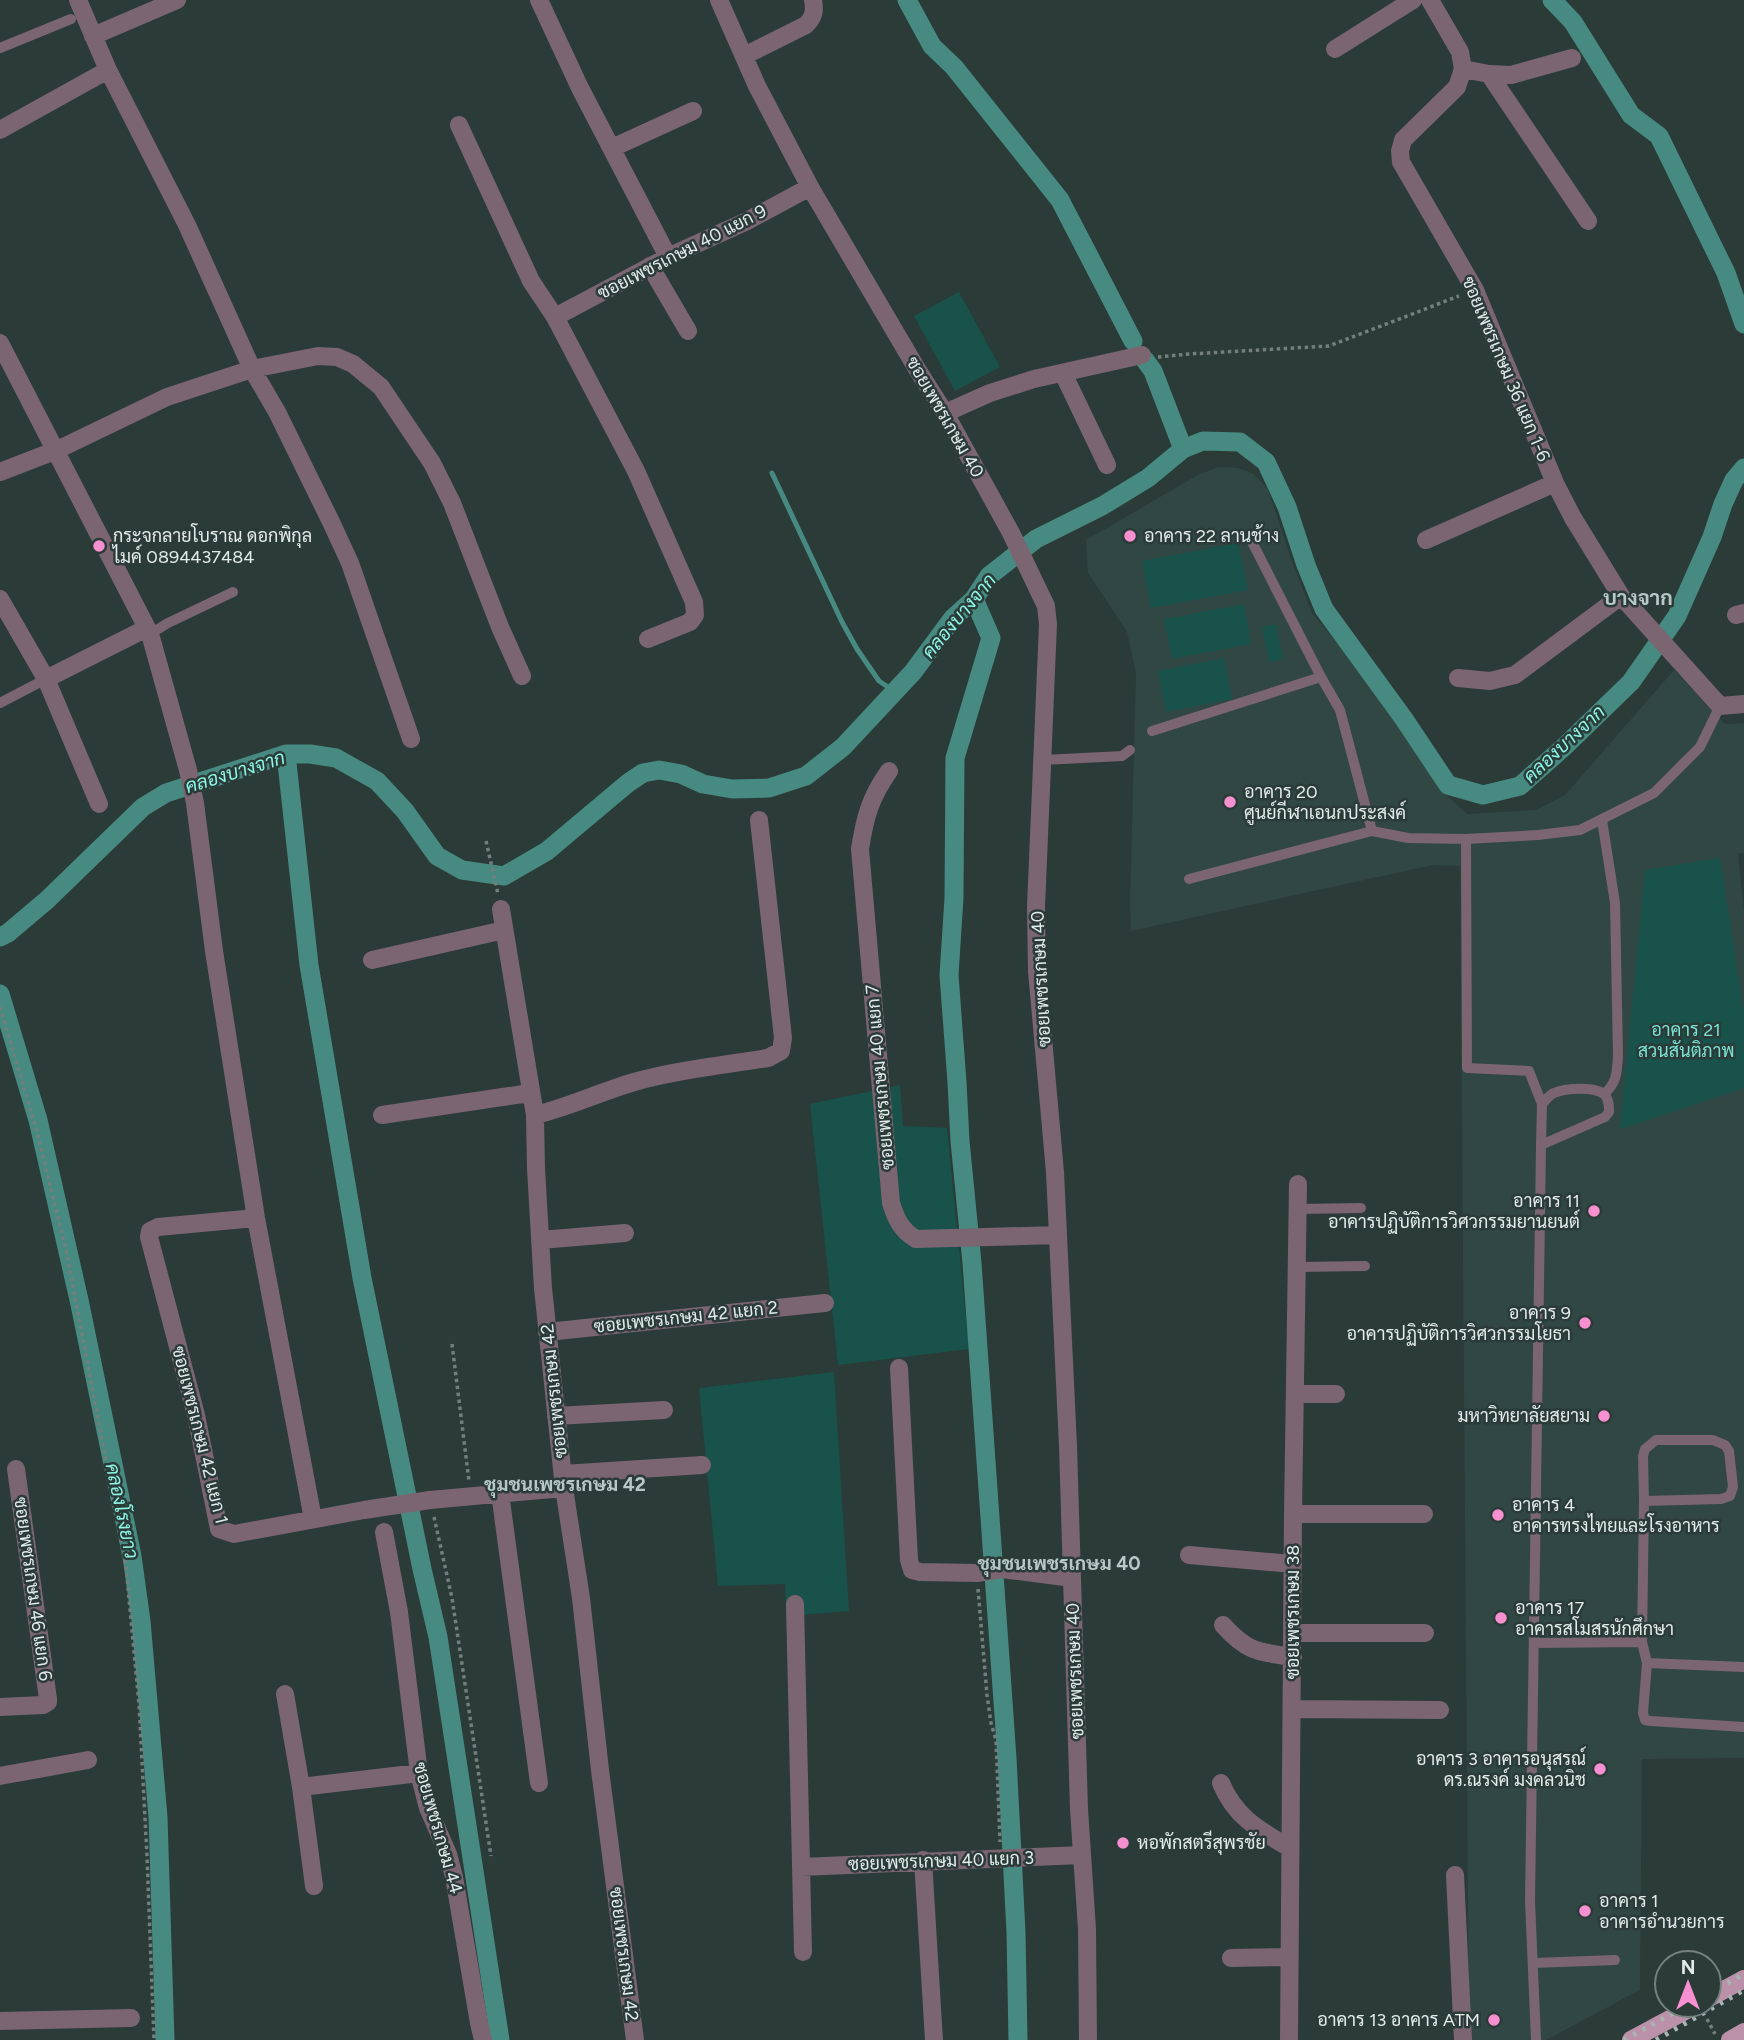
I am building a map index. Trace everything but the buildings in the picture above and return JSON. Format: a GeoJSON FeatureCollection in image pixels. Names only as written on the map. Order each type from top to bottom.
{"type":"FeatureCollection","features":[{"type":"Feature","properties":{"kind":"main road"},"geometry":{"type":"LineString","coordinates":[[1723,1990],[1744,1979]]}},
{"type":"Feature","properties":{"kind":"main road"},"geometry":{"type":"LineString","coordinates":[[1631,2040],[1682,2019]]}},
{"type":"Feature","properties":{"kind":"main road"},"geometry":{"type":"LineString","coordinates":[[1730,2040],[1744,2032]]}},
{"type":"Feature","properties":{"kind":"street"},"geometry":{"type":"LineString","coordinates":[[78,0],[108,69],[187,225],[252,369],[277,412],[350,562],[411,739]]}},
{"type":"Feature","properties":{"kind":"street"},"geometry":{"type":"LineString","coordinates":[[93,36],[177,0]]}},
{"type":"Feature","properties":{"kind":"street"},"geometry":{"type":"LineString","coordinates":[[539,0],[580,88],[668,257]]}},
{"type":"Feature","properties":{"kind":"street","name":"ซอยเพชรเกษม 40"},"geometry":{"type":"LineString","coordinates":[[719,0],[770,111],[810,187],[917,369],[946,412],[1012,533],[1046,606],[1048,624],[1037,971],[1055,1172],[1079,1809],[1087,1929],[1088,2040]]}},
{"type":"Feature","properties":{"kind":"street"},"geometry":{"type":"LineString","coordinates":[[744,56],[806,24],[812,19],[813,0]]}},
{"type":"Feature","properties":{"kind":"street"},"geometry":{"type":"LineString","coordinates":[[1335,49],[1413,0]]}},
{"type":"Feature","properties":{"kind":"street"},"geometry":{"type":"LineString","coordinates":[[1430,0],[1460,52],[1462,69],[1511,75],[1572,58]]}},
{"type":"Feature","properties":{"kind":"street"},"geometry":{"type":"LineString","coordinates":[[0,130],[108,69]]}},
{"type":"Feature","properties":{"kind":"street","name":"ซอยเพชรเกษม 36 แยก 1-6"},"geometry":{"type":"LineString","coordinates":[[1462,69],[1457,87],[1403,140],[1401,162],[1475,290],[1555,482],[1573,518],[1621,596],[1720,706]]}},
{"type":"Feature","properties":{"kind":"street"},"geometry":{"type":"LineString","coordinates":[[1489,74],[1588,221]]}},
{"type":"Feature","properties":{"kind":"street"},"geometry":{"type":"LineString","coordinates":[[612,148],[692,111]]}},
{"type":"Feature","properties":{"kind":"street"},"geometry":{"type":"LineString","coordinates":[[459,125],[531,281],[555,317],[636,471],[694,602],[695,615],[690,622],[648,639]]}},
{"type":"Feature","properties":{"kind":"street","name":"ซอยเพชรเกษม 40 แยก 9"},"geometry":{"type":"LineString","coordinates":[[555,317],[650,266],[747,221],[810,187]]}},
{"type":"Feature","properties":{"kind":"street"},"geometry":{"type":"LineString","coordinates":[[650,266],[688,331]]}},
{"type":"Feature","properties":{"kind":"street"},"geometry":{"type":"LineString","coordinates":[[0,343],[148,631],[188,770],[256,1218],[313,1519]]}},
{"type":"Feature","properties":{"kind":"street"},"geometry":{"type":"LineString","coordinates":[[946,412],[990,393],[1034,379],[1142,355]]}},
{"type":"Feature","properties":{"kind":"street"},"geometry":{"type":"LineString","coordinates":[[0,472],[57,450],[151,403],[252,369],[318,356],[337,357],[353,365],[381,387],[432,463],[452,503],[522,676]]}},
{"type":"Feature","properties":{"kind":"street"},"geometry":{"type":"LineString","coordinates":[[1063,373],[1107,465]]}},
{"type":"Feature","properties":{"kind":"street"},"geometry":{"type":"LineString","coordinates":[[1426,540],[1555,482]]}},
{"type":"Feature","properties":{"kind":"street"},"geometry":{"type":"LineString","coordinates":[[1458,678],[1490,681],[1515,675],[1621,596]]}},
{"type":"Feature","properties":{"kind":"street"},"geometry":{"type":"LineString","coordinates":[[0,599],[46,679],[99,804]]}},
{"type":"Feature","properties":{"kind":"street"},"geometry":{"type":"LineString","coordinates":[[46,679],[148,631]]}},
{"type":"Feature","properties":{"kind":"street"},"geometry":{"type":"LineString","coordinates":[[1720,706],[1744,704]]}},
{"type":"Feature","properties":{"kind":"street","name":"ซอยเพชรเกษม 40 แยก 7"},"geometry":{"type":"LineString","coordinates":[[889,771],[865,816],[860,849],[891,1203],[897,1222],[916,1238],[1058,1235]]}},
{"type":"Feature","properties":{"kind":"street"},"geometry":{"type":"LineString","coordinates":[[535,1115],[564,1108],[632,1083],[768,1058],[780,1051],[783,1038],[758,820]]}},
{"type":"Feature","properties":{"kind":"street","name":"ซอยเพชรเกษม 42"},"geometry":{"type":"LineString","coordinates":[[501,909],[535,1115],[547,1332],[563,1481],[581,1598],[635,2040]]}},
{"type":"Feature","properties":{"kind":"street"},"geometry":{"type":"LineString","coordinates":[[372,960],[504,930]]}},
{"type":"Feature","properties":{"kind":"street"},"geometry":{"type":"LineString","coordinates":[[382,1115],[530,1093]]}},
{"type":"Feature","properties":{"kind":"street","name":"ซอยเพชรเกษม 38"},"geometry":{"type":"LineString","coordinates":[[1289,2040],[1298,1184]]}},
{"type":"Feature","properties":{"kind":"street","name":"ซอยเพชรเกษม 42 แยก 1"},"geometry":{"type":"LineString","coordinates":[[256,1218],[158,1227],[150,1231],[149,1237],[196,1415],[219,1529],[234,1534],[424,1501],[702,1465]]}},
{"type":"Feature","properties":{"kind":"street"},"geometry":{"type":"LineString","coordinates":[[540,1240],[625,1233]]}},
{"type":"Feature","properties":{"kind":"street","name":"ซอยเพชรเกษม 42 แยก 2"},"geometry":{"type":"LineString","coordinates":[[547,1332],[825,1303]]}},
{"type":"Feature","properties":{"kind":"street"},"geometry":{"type":"LineString","coordinates":[[899,1368],[909,1560],[912,1570],[989,1571],[1072,1578]]}},
{"type":"Feature","properties":{"kind":"street"},"geometry":{"type":"LineString","coordinates":[[1295,1394],[1336,1394]]}},
{"type":"Feature","properties":{"kind":"street"},"geometry":{"type":"LineString","coordinates":[[556,1416],[664,1410]]}},
{"type":"Feature","properties":{"kind":"street","name":"ซอยเพชรเกษม 46 แยก 6"},"geometry":{"type":"LineString","coordinates":[[0,1707],[43,1705],[48,1702],[16,1469]]}},
{"type":"Feature","properties":{"kind":"street"},"geometry":{"type":"LineString","coordinates":[[499,1493],[539,1783]]}},
{"type":"Feature","properties":{"kind":"street"},"geometry":{"type":"LineString","coordinates":[[1293,1514],[1424,1514]]}},
{"type":"Feature","properties":{"kind":"street","name":"ซอยเพชรเกษม 44"},"geometry":{"type":"LineString","coordinates":[[384,1532],[399,1612],[419,1773],[428,1808],[448,1854],[454,1877],[483,2040]]}},
{"type":"Feature","properties":{"kind":"street"},"geometry":{"type":"LineString","coordinates":[[1189,1555],[1293,1564]]}},
{"type":"Feature","properties":{"kind":"street"},"geometry":{"type":"LineString","coordinates":[[795,1604],[803,1952]]}},
{"type":"Feature","properties":{"kind":"street"},"geometry":{"type":"LineString","coordinates":[[1223,1625],[1235,1638],[1257,1652],[1293,1657]]}},
{"type":"Feature","properties":{"kind":"street"},"geometry":{"type":"LineString","coordinates":[[1293,1633],[1425,1633]]}},
{"type":"Feature","properties":{"kind":"street"},"geometry":{"type":"LineString","coordinates":[[285,1694],[314,1886]]}},
{"type":"Feature","properties":{"kind":"street"},"geometry":{"type":"LineString","coordinates":[[1292,1709],[1440,1710]]}},
{"type":"Feature","properties":{"kind":"street"},"geometry":{"type":"LineString","coordinates":[[0,1776],[88,1760]]}},
{"type":"Feature","properties":{"kind":"street"},"geometry":{"type":"LineString","coordinates":[[301,1787],[419,1773]]}},
{"type":"Feature","properties":{"kind":"street"},"geometry":{"type":"LineString","coordinates":[[1221,1783],[1228,1801],[1242,1815],[1290,1848]]}},
{"type":"Feature","properties":{"kind":"street","name":"ซอยเพชรเกษม 40 แยก 3"},"geometry":{"type":"LineString","coordinates":[[801,1867],[1082,1855]]}},
{"type":"Feature","properties":{"kind":"street"},"geometry":{"type":"LineString","coordinates":[[923,1860],[934,2040]]}},
{"type":"Feature","properties":{"kind":"street"},"geometry":{"type":"LineString","coordinates":[[1455,1875],[1463,2040]]}},
{"type":"Feature","properties":{"kind":"street"},"geometry":{"type":"LineString","coordinates":[[1231,1958],[1289,1957]]}},
{"type":"Feature","properties":{"kind":"street"},"geometry":{"type":"LineString","coordinates":[[0,2021],[131,2018]]}},
{"type":"Feature","properties":{"kind":"lane"},"geometry":{"type":"LineString","coordinates":[[0,48],[71,19]]}},
{"type":"Feature","properties":{"kind":"lane"},"geometry":{"type":"LineString","coordinates":[[1250,538],[1340,710],[1372,831]]}},
{"type":"Feature","properties":{"kind":"lane"},"geometry":{"type":"LineString","coordinates":[[148,631],[233,593]]}},
{"type":"Feature","properties":{"kind":"lane"},"geometry":{"type":"LineString","coordinates":[[1152,731],[1321,677]]}},
{"type":"Feature","properties":{"kind":"lane"},"geometry":{"type":"LineString","coordinates":[[0,703],[46,679]]}},
{"type":"Feature","properties":{"kind":"lane"},"geometry":{"type":"LineString","coordinates":[[1189,879],[1372,831],[1408,838],[1466,839],[1580,830],[1654,793],[1700,747],[1720,706]]}},
{"type":"Feature","properties":{"kind":"lane"},"geometry":{"type":"LineString","coordinates":[[1043,760],[1122,756],[1130,750]]}},
{"type":"Feature","properties":{"kind":"lane"},"geometry":{"type":"LineString","coordinates":[[1602,820],[1615,903],[1618,1055],[1616,1080],[1604,1094]]}},
{"type":"Feature","properties":{"kind":"lane"},"geometry":{"type":"LineString","coordinates":[[1466,839],[1467,1068],[1529,1071],[1542,1104],[1530,1901],[1536,2040]]}},
{"type":"Feature","properties":{"kind":"lane"},"geometry":{"type":"LineString","coordinates":[[1541,1145],[1605,1117],[1609,1112],[1609,1103],[1604,1094],[1595,1090],[1565,1089],[1551,1094],[1542,1104]]}},
{"type":"Feature","properties":{"kind":"lane"},"geometry":{"type":"LineString","coordinates":[[1298,1209],[1361,1208]]}},
{"type":"Feature","properties":{"kind":"lane"},"geometry":{"type":"LineString","coordinates":[[1297,1267],[1365,1266]]}},
{"type":"Feature","properties":{"kind":"lane"},"geometry":{"type":"LineString","coordinates":[[1644,1501],[1721,1499],[1730,1496],[1732,1487],[1729,1451],[1725,1445],[1713,1440],[1656,1440],[1645,1449],[1643,1456],[1642,1642],[1647,1663],[1643,1713],[1645,1720],[1744,1727]]}},
{"type":"Feature","properties":{"kind":"lane"},"geometry":{"type":"LineString","coordinates":[[1534,1643],[1642,1642]]}},
{"type":"Feature","properties":{"kind":"lane"},"geometry":{"type":"LineString","coordinates":[[1647,1663],[1744,1667]]}},
{"type":"Feature","properties":{"kind":"lane"},"geometry":{"type":"LineString","coordinates":[[1533,1963],[1615,1960]]}},
{"type":"Feature","properties":{"kind":"path"},"geometry":{"type":"LineString","coordinates":[[1142,355],[1164,358],[1189,354],[1329,346],[1475,290]]}},
{"type":"Feature","properties":{"kind":"path"},"geometry":{"type":"LineString","coordinates":[[486,841],[501,909]]}},
{"type":"Feature","properties":{"kind":"path"},"geometry":{"type":"LineString","coordinates":[[0,1007],[36,1128],[65,1250],[126,1567],[139,1704],[154,2040]]}},
{"type":"Feature","properties":{"kind":"path"},"geometry":{"type":"LineString","coordinates":[[452,1344],[471,1495]]}},
{"type":"Feature","properties":{"kind":"path"},"geometry":{"type":"LineString","coordinates":[[424,1501],[452,1598],[491,1856]]}},
{"type":"Feature","properties":{"kind":"path"},"geometry":{"type":"LineString","coordinates":[[989,1571],[987,1695],[996,1740],[1008,1859]]}},
{"type":"Feature","properties":{"kind":"path"},"geometry":{"type":"LineString","coordinates":[[1706,2019],[1718,2040]]}},
{"type":"Feature","properties":{"kind":"shaded area","name":"มหาวิทยาลัยสยาม"},"geometry":{"type":"Polygon","coordinates":[[[1218,467],[1238,468],[1254,474],[1268,489],[1312,613],[1406,737],[1442,791],[1467,814],[1536,810],[1565,795],[1674,670],[1725,724],[1744,723],[1744,853],[1738,854],[1744,911],[1744,1758],[1642,1759],[1640,1990],[1546,2040],[1469,2040],[1460,866],[1433,865],[1131,931],[1136,673],[1127,632],[1088,573],[1086,540],[1198,475],[1218,467]]]}},
{"type":"Feature","properties":{"kind":"green space"},"geometry":{"type":"Polygon","coordinates":[[[959,292],[1000,367],[955,391],[914,316],[959,292]]]}},
{"type":"Feature","properties":{"kind":"green space"},"geometry":{"type":"Polygon","coordinates":[[[1238,543],[1248,590],[1151,608],[1142,561],[1238,543]]]}},
{"type":"Feature","properties":{"kind":"green space"},"geometry":{"type":"Polygon","coordinates":[[[1244,604],[1251,644],[1172,659],[1164,619],[1244,604]]]}},
{"type":"Feature","properties":{"kind":"green space"},"geometry":{"type":"Polygon","coordinates":[[[1276,624],[1283,659],[1269,662],[1262,627],[1276,624]]]}},
{"type":"Feature","properties":{"kind":"green space"},"geometry":{"type":"Polygon","coordinates":[[[1224,658],[1232,699],[1166,712],[1158,671],[1224,658]]]}},
{"type":"Feature","properties":{"kind":"green space","name":"อาคาร 21 สวนสันติภาพ"},"geometry":{"type":"Polygon","coordinates":[[[1720,858],[1744,1014],[1744,1088],[1620,1129],[1645,870],[1720,858]]]}},
{"type":"Feature","properties":{"kind":"green space"},"geometry":{"type":"Polygon","coordinates":[[[900,1085],[903,1126],[947,1128],[969,1349],[838,1365],[810,1104],[900,1085]]]}},
{"type":"Feature","properties":{"kind":"green space"},"geometry":{"type":"Polygon","coordinates":[[[834,1372],[849,1611],[786,1616],[785,1584],[718,1586],[699,1388],[834,1372]]]}},
{"type":"Feature","properties":{"kind":"waterway"},"geometry":{"type":"LineString","coordinates":[[907,0],[932,46],[954,67],[1060,200],[1133,341]]}},
{"type":"Feature","properties":{"kind":"waterway"},"geometry":{"type":"LineString","coordinates":[[1552,0],[1573,22],[1631,115],[1659,136],[1726,273],[1744,324]]}},
{"type":"Feature","properties":{"kind":"waterway"},"geometry":{"type":"LineString","coordinates":[[1145,360],[1153,371],[1183,449]]}},
{"type":"Feature","properties":{"kind":"waterway","name":"คลองบางจาก"},"geometry":{"type":"LineString","coordinates":[[0,937],[47,900],[143,807],[166,793],[286,754],[336,758],[377,781],[405,811],[437,856],[462,870],[504,876],[547,851],[643,773],[659,770],[681,774],[703,784],[732,789],[769,788],[806,776],[843,747],[913,672],[953,618],[974,599],[989,576],[1036,539],[1102,506],[1148,478],[1183,449],[1203,441],[1240,442],[1266,462],[1287,507],[1324,609],[1448,785],[1483,795],[1520,786],[1631,682],[1677,616],[1712,537],[1723,504],[1734,480],[1744,468]]}},
{"type":"Feature","properties":{"kind":"waterway"},"geometry":{"type":"LineString","coordinates":[[772,473],[857,649],[879,681],[894,691]]}},
{"type":"Feature","properties":{"kind":"waterway"},"geometry":{"type":"LineString","coordinates":[[974,599],[991,638],[955,758],[954,898],[949,975],[1007,1758],[1016,1932],[1018,2040]]}},
{"type":"Feature","properties":{"kind":"waterway"},"geometry":{"type":"LineString","coordinates":[[286,754],[309,965],[362,1278],[438,1637],[500,2040]]}},
{"type":"Feature","properties":{"kind":"waterway","name":"คลองโรงยาว"},"geometry":{"type":"LineString","coordinates":[[0,994],[38,1120],[79,1300],[132,1556],[141,1621],[158,1817],[165,2040]]}},
{"type":"Feature","properties":{"kind":"railway"},"geometry":{"type":"LineString","coordinates":[[1723,1985],[1744,1974]]}},
{"type":"Feature","properties":{"kind":"railway"},"geometry":{"type":"LineString","coordinates":[[1656,2040],[1744,1990]]}},
{"type":"Feature","properties":{"kind":"railway"},"geometry":{"type":"LineString","coordinates":[[1624,2040],[1662,2019]]}},
{"type":"Feature","properties":{"kind":"place","name":"อาคาร 22 ลานช้าง"},"geometry":{"type":"Point","coordinates":[1130,536]}},
{"type":"Feature","properties":{"kind":"place","name":"กระจกลายโบราณ ดอกพิกุล ไมค์ 0894437484"},"geometry":{"type":"Point","coordinates":[99,546]}},
{"type":"Feature","properties":{"kind":"place","name":"อาคาร 20 ศูนย์กีฬาเอนกประสงค์"},"geometry":{"type":"Point","coordinates":[1230,802]}},
{"type":"Feature","properties":{"kind":"place","name":"อาคาร 11 อาคารปฏิบัติการวิศวกรรมยานยนต์"},"geometry":{"type":"Point","coordinates":[1594,1211]}},
{"type":"Feature","properties":{"kind":"place","name":"อาคาร 9 อาคารปฏิบัติการวิศวกรรมโยธา"},"geometry":{"type":"Point","coordinates":[1585,1323]}},
{"type":"Feature","properties":{"kind":"place","name":"มหาวิทยาลัยสยาม"},"geometry":{"type":"Point","coordinates":[1604,1416]}},
{"type":"Feature","properties":{"kind":"place","name":"อาคาร 4 อาคารทรงไทยและโรงอาหาร"},"geometry":{"type":"Point","coordinates":[1498,1515]}},
{"type":"Feature","properties":{"kind":"place","name":"อาคาร 17 อาคารสโมสรนักศึกษา"},"geometry":{"type":"Point","coordinates":[1501,1618]}},
{"type":"Feature","properties":{"kind":"place","name":"อาคาร 3 อาคารอนุสรณ์ ดร.ณรงค์ มงคลวนิช"},"geometry":{"type":"Point","coordinates":[1600,1769]}},
{"type":"Feature","properties":{"kind":"place","name":"หอพักสตรีสุพรชัย"},"geometry":{"type":"Point","coordinates":[1123,1843]}},
{"type":"Feature","properties":{"kind":"place","name":"อาคาร 1 อาคารอำนวยการ"},"geometry":{"type":"Point","coordinates":[1585,1911]}},
{"type":"Feature","properties":{"kind":"place","name":"อาคาร 13 อาคาร ATM"},"geometry":{"type":"Point","coordinates":[1494,2020]}},
{"type":"Feature","properties":{"kind":"district","name":"บางจาก"},"geometry":{"type":"Point","coordinates":[1638,597]}},
{"type":"Feature","properties":{"kind":"district","name":"ชุมชนเพชรเกษม 42"},"geometry":{"type":"Point","coordinates":[565,1484]}},
{"type":"Feature","properties":{"kind":"district","name":"ชุมชนเพชรเกษม 40"},"geometry":{"type":"Point","coordinates":[1059,1563]}}]}
